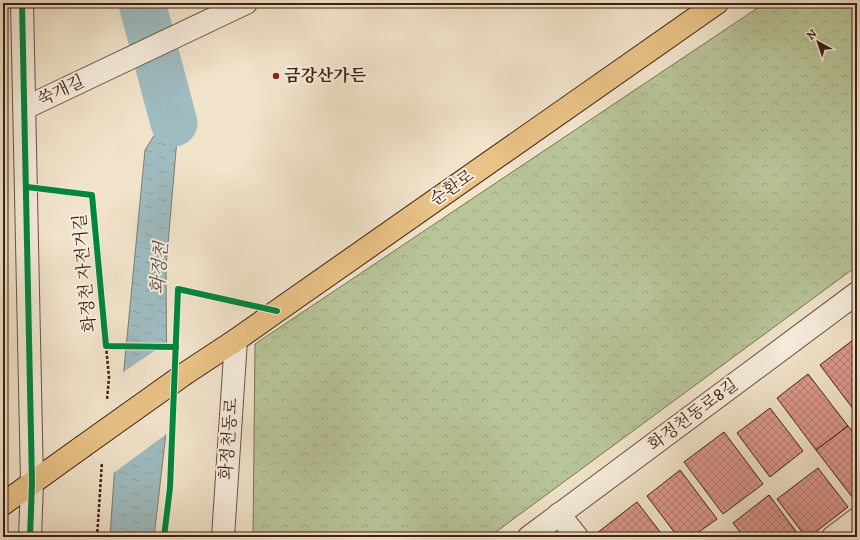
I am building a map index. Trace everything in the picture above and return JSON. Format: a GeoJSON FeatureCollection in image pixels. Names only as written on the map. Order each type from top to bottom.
{"type":"FeatureCollection","features":[{"type":"Feature","properties":{"kind":"main road","name":"순환로"},"geometry":{"type":"LineString","coordinates":[[32,483],[186,372],[236,340],[717,3]]}},
{"type":"Feature","properties":{"kind":"main road"},"geometry":{"type":"LineString","coordinates":[[3,504],[32,483]]}},
{"type":"Feature","properties":{"kind":"street"},"geometry":{"type":"LineString","coordinates":[[22,3],[32,483],[30,537]]}},
{"type":"Feature","properties":{"kind":"street","name":"쑥개길"},"geometry":{"type":"LineString","coordinates":[[25,108],[246,3]]}},
{"type":"Feature","properties":{"kind":"street","name":"화정천동로8길"},"geometry":{"type":"LineString","coordinates":[[529,537],[857,293]]}},
{"type":"Feature","properties":{"kind":"street","name":"화정천동로"},"geometry":{"type":"LineString","coordinates":[[223,537],[236,340]]}},
{"type":"Feature","properties":{"kind":"street"},"geometry":{"type":"LineString","coordinates":[[560,514],[577,537]]}},
{"type":"Feature","properties":{"kind":"street"},"geometry":{"type":"LineString","coordinates":[[833,537],[857,519]]}},
{"type":"Feature","properties":{"kind":"green space"},"geometry":{"type":"Polygon","coordinates":[[[765,3],[857,3],[857,266],[489,537],[253,537],[255,344],[765,3]]]}},
{"type":"Feature","properties":{"kind":"water"},"geometry":{"type":"Polygon","coordinates":[[[160,57],[179,116],[166,267],[167,424],[154,537],[110,537],[115,463],[145,150],[160,126],[150,65],[160,57]]]}},
{"type":"Feature","properties":{"kind":"pier"},"geometry":{"type":"Polygon","coordinates":[[[169,341],[168,433],[112,474],[122,373],[169,341]]]}},
{"type":"Feature","properties":{"kind":"building"},"geometry":{"type":"Polygon","coordinates":[[[857,337],[857,414],[820,365],[857,337]]]}},
{"type":"Feature","properties":{"kind":"building"},"geometry":{"type":"Polygon","coordinates":[[[808,374],[848,426],[816,450],[777,398],[808,374]]]}},
{"type":"Feature","properties":{"kind":"building"},"geometry":{"type":"Polygon","coordinates":[[[770,408],[803,451],[770,477],[737,433],[770,408]]]}},
{"type":"Feature","properties":{"kind":"building"},"geometry":{"type":"Polygon","coordinates":[[[848,426],[857,438],[857,502],[816,450],[848,426]]]}},
{"type":"Feature","properties":{"kind":"building"},"geometry":{"type":"Polygon","coordinates":[[[724,432],[763,484],[723,514],[684,462],[724,432]]]}},
{"type":"Feature","properties":{"kind":"building"},"geometry":{"type":"Polygon","coordinates":[[[818,468],[848,507],[809,537],[806,537],[777,499],[818,468]]]}},
{"type":"Feature","properties":{"kind":"building"},"geometry":{"type":"Polygon","coordinates":[[[680,470],[717,519],[692,537],[678,537],[647,496],[680,470]]]}},
{"type":"Feature","properties":{"kind":"building"},"geometry":{"type":"Polygon","coordinates":[[[769,495],[800,537],[744,537],[733,523],[769,495]]]}},
{"type":"Feature","properties":{"kind":"building"},"geometry":{"type":"Polygon","coordinates":[[[637,502],[664,537],[600,537],[597,533],[637,502]]]}},
{"type":"Feature","properties":{"kind":"waterway","name":"화정천"},"geometry":{"type":"LineString","coordinates":[[142,3],[174,123]]}},
{"type":"Feature","properties":{"kind":"cycle path"},"geometry":{"type":"LineString","coordinates":[[22,3],[32,483],[30,537]]}},
{"type":"Feature","properties":{"kind":"cycle path","name":"화정천 자전거길"},"geometry":{"type":"LineString","coordinates":[[27,187],[92,195],[106,346],[176,347]]}},
{"type":"Feature","properties":{"kind":"cycle path"},"geometry":{"type":"LineString","coordinates":[[164,537],[170,488],[178,289],[277,311]]}},
{"type":"Feature","properties":{"kind":"place","name":"금강산가든"},"geometry":{"type":"Point","coordinates":[276,76]}}]}
